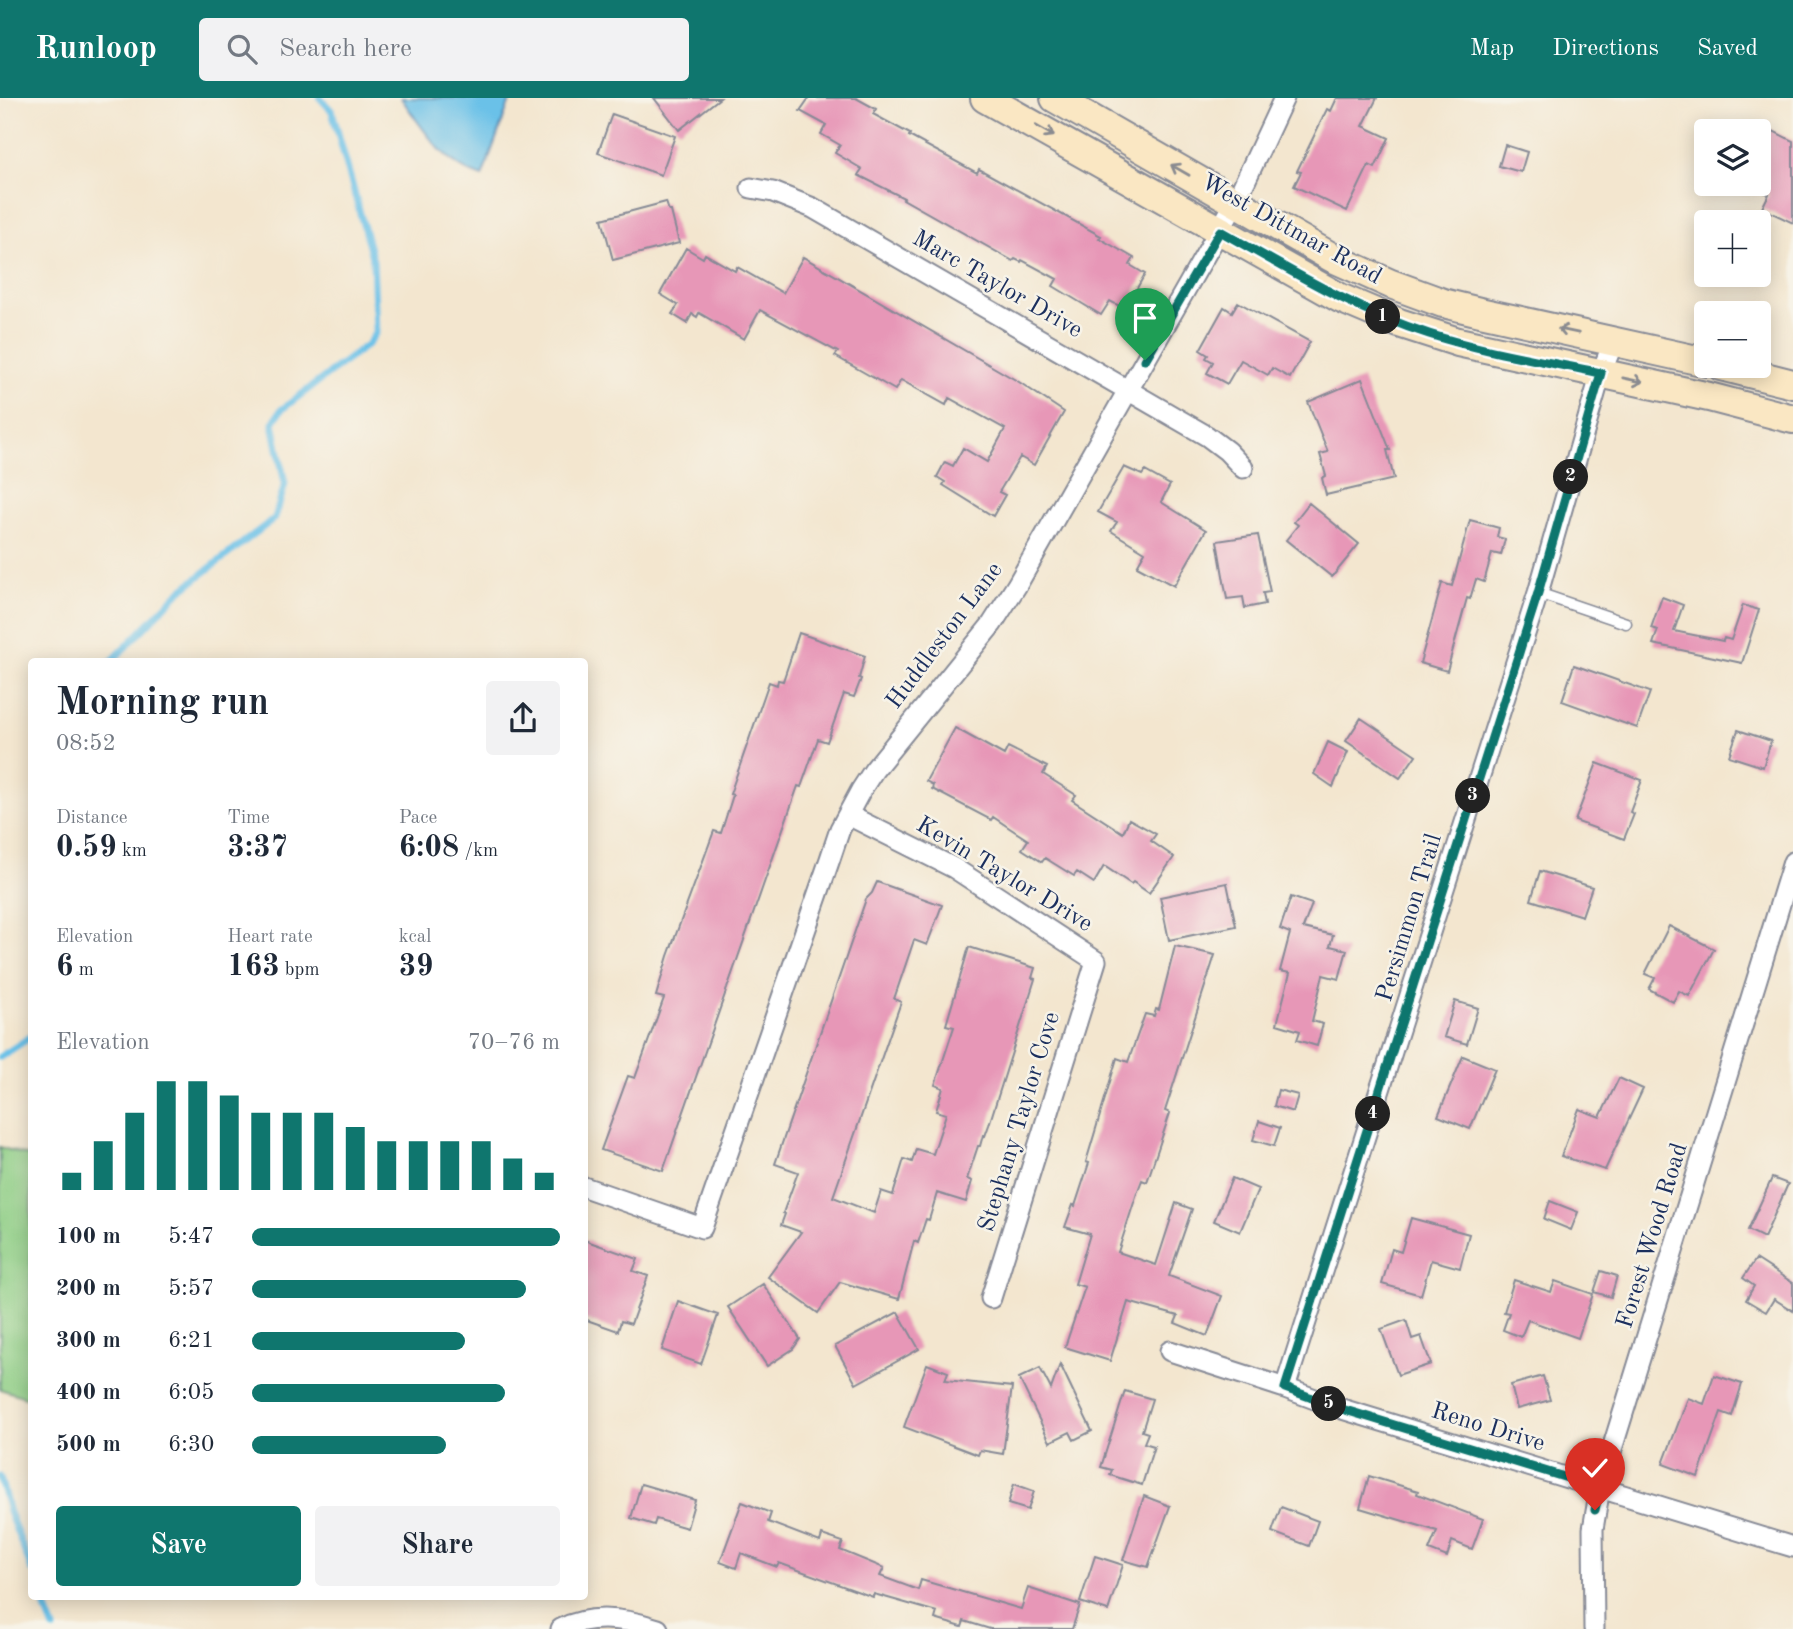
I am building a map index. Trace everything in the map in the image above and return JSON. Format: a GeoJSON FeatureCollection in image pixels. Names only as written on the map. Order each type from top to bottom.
{"type":"FeatureCollection","features":[{"type":"Feature","properties":{"kind":"street","name":"West Dittmar Road"},"geometry":{"type":"LineString","coordinates":[[985,98],[1340,298],[1399,323],[1458,342],[1733,402],[1793,419]]}},
{"type":"Feature","properties":{"kind":"street","name":"West Dittmar Road"},"geometry":{"type":"LineString","coordinates":[[1055,98],[1334,258],[1416,294],[1491,315],[1694,359]]}},
{"type":"Feature","properties":{"kind":"street","name":"Huddleston Lane"},"geometry":{"type":"LineString","coordinates":[[588,1188],[702,1228],[833,849],[848,815],[874,770],[1003,608],[1220,231],[1284,98]]}},
{"type":"Feature","properties":{"kind":"street","name":"Marc Taylor Drive"},"geometry":{"type":"LineString","coordinates":[[751,188],[773,192],[813,208],[1129,388],[1207,436],[1243,468]]}},
{"type":"Feature","properties":{"kind":"street","name":"Persimmon Trail"},"geometry":{"type":"LineString","coordinates":[[1285,1388],[1538,593],[1601,373],[1614,341]]}},
{"type":"Feature","properties":{"kind":"street"},"geometry":{"type":"LineString","coordinates":[[1769,378],[1793,384]]}},
{"type":"Feature","properties":{"kind":"street","name":"Kevin Taylor Drive"},"geometry":{"type":"LineString","coordinates":[[848,815],[954,868],[1097,961]]}},
{"type":"Feature","properties":{"kind":"street","name":"Forest Wood Road"},"geometry":{"type":"LineString","coordinates":[[1594,1629],[1593,1529],[1600,1488],[1793,862]]}},
{"type":"Feature","properties":{"kind":"street","name":"Stephany Taylor Cove"},"geometry":{"type":"LineString","coordinates":[[991,1298],[1097,961]]}},
{"type":"Feature","properties":{"kind":"street","name":"Reno Drive"},"geometry":{"type":"LineString","coordinates":[[1170,1351],[1342,1409],[1793,1547]]}},
{"type":"Feature","properties":{"kind":"street"},"geometry":{"type":"LineString","coordinates":[[565,1627],[600,1620],[633,1621],[658,1629]]}},
{"type":"Feature","properties":{"kind":"lane"},"geometry":{"type":"LineString","coordinates":[[1538,593],[1626,622]]}},
{"type":"Feature","properties":{"kind":"green space"},"geometry":{"type":"Polygon","coordinates":[[[0,1147],[28,1156],[28,1398],[0,1389],[0,1147]]]}},
{"type":"Feature","properties":{"kind":"water"},"geometry":{"type":"Polygon","coordinates":[[[401,98],[511,98],[482,177],[456,164],[445,155],[426,134],[401,98]]]}},
{"type":"Feature","properties":{"kind":"building"},"geometry":{"type":"Polygon","coordinates":[[[654,98],[720,98],[679,130],[654,98]]]}},
{"type":"Feature","properties":{"kind":"building"},"geometry":{"type":"Polygon","coordinates":[[[809,98],[856,98],[876,109],[873,114],[910,134],[909,136],[977,173],[979,169],[1101,236],[1099,238],[1134,258],[1130,265],[1145,274],[1125,309],[1110,301],[1101,315],[1053,286],[1057,279],[1022,260],[1013,261],[904,198],[858,175],[862,169],[835,153],[840,145],[821,134],[826,125],[800,111],[809,98]]]}},
{"type":"Feature","properties":{"kind":"building"},"geometry":{"type":"Polygon","coordinates":[[[1337,98],[1377,98],[1363,126],[1389,138],[1375,168],[1369,165],[1347,211],[1294,186],[1301,172],[1297,171],[1327,109],[1331,111],[1337,98]]]}},
{"type":"Feature","properties":{"kind":"building"},"geometry":{"type":"Polygon","coordinates":[[[612,114],[675,136],[661,175],[598,153],[612,114]]]}},
{"type":"Feature","properties":{"kind":"building"},"geometry":{"type":"Polygon","coordinates":[[[1771,130],[1793,141],[1793,223],[1771,210],[1762,208],[1768,196],[1771,196],[1771,130]]]}},
{"type":"Feature","properties":{"kind":"building"},"geometry":{"type":"Polygon","coordinates":[[[1505,145],[1527,152],[1521,172],[1499,166],[1505,145]]]}},
{"type":"Feature","properties":{"kind":"building"},"geometry":{"type":"Polygon","coordinates":[[[666,202],[679,243],[613,260],[602,219],[666,202]]]}},
{"type":"Feature","properties":{"kind":"building"},"geometry":{"type":"Polygon","coordinates":[[[686,248],[703,258],[705,254],[735,271],[737,267],[783,293],[803,257],[1019,382],[1064,412],[1034,465],[1020,457],[999,492],[1005,495],[993,516],[943,485],[945,482],[937,477],[945,462],[953,466],[963,448],[987,462],[1005,429],[949,398],[946,405],[901,380],[895,390],[835,356],[838,352],[760,310],[744,339],[699,313],[697,317],[692,314],[687,323],[672,314],[678,305],[660,294],[686,248]]]}},
{"type":"Feature","properties":{"kind":"building"},"geometry":{"type":"Polygon","coordinates":[[[1238,302],[1310,342],[1290,378],[1272,368],[1268,375],[1241,360],[1227,384],[1207,373],[1213,362],[1200,350],[1224,307],[1232,312],[1238,302]]]}},
{"type":"Feature","properties":{"kind":"building"},"geometry":{"type":"Polygon","coordinates":[[[1362,379],[1390,450],[1387,450],[1394,479],[1326,495],[1322,478],[1326,476],[1320,454],[1328,452],[1308,402],[1362,379]]]}},
{"type":"Feature","properties":{"kind":"building"},"geometry":{"type":"Polygon","coordinates":[[[1124,467],[1142,475],[1145,471],[1170,485],[1161,502],[1206,530],[1174,586],[1137,566],[1145,552],[1111,531],[1117,522],[1098,512],[1124,467]]]}},
{"type":"Feature","properties":{"kind":"building"},"geometry":{"type":"Polygon","coordinates":[[[1309,503],[1359,544],[1332,577],[1286,540],[1298,525],[1294,522],[1309,503]]]}},
{"type":"Feature","properties":{"kind":"building"},"geometry":{"type":"Polygon","coordinates":[[[1470,520],[1499,528],[1497,537],[1505,539],[1501,555],[1492,553],[1484,582],[1476,579],[1470,599],[1467,598],[1447,671],[1420,663],[1442,583],[1452,586],[1470,520]]]}},
{"type":"Feature","properties":{"kind":"building"},"geometry":{"type":"Polygon","coordinates":[[[1258,535],[1270,592],[1263,593],[1265,604],[1245,608],[1243,597],[1227,599],[1217,541],[1258,535]]]}},
{"type":"Feature","properties":{"kind":"building"},"geometry":{"type":"Polygon","coordinates":[[[1662,597],[1683,605],[1674,631],[1723,641],[1724,638],[1731,640],[1743,605],[1759,610],[1742,663],[1653,644],[1658,630],[1651,628],[1662,597]]]}},
{"type":"Feature","properties":{"kind":"building"},"geometry":{"type":"Polygon","coordinates":[[[799,633],[865,656],[859,678],[861,679],[854,697],[844,694],[827,742],[818,739],[801,787],[798,786],[663,1171],[601,1150],[628,1076],[635,1078],[664,998],[656,996],[668,956],[714,831],[721,833],[733,795],[730,794],[769,682],[777,685],[778,680],[783,681],[799,633]]]}},
{"type":"Feature","properties":{"kind":"building"},"geometry":{"type":"Polygon","coordinates":[[[1574,665],[1650,692],[1637,728],[1562,701],[1574,665]]]}},
{"type":"Feature","properties":{"kind":"building"},"geometry":{"type":"Polygon","coordinates":[[[1361,718],[1416,755],[1400,778],[1346,741],[1361,718]]]}},
{"type":"Feature","properties":{"kind":"building"},"geometry":{"type":"Polygon","coordinates":[[[955,728],[1004,755],[1008,747],[1047,767],[1043,774],[1076,795],[1072,800],[1123,833],[1129,819],[1156,834],[1151,841],[1174,857],[1149,893],[1104,866],[1094,883],[1077,872],[1074,876],[1045,858],[1042,862],[1022,849],[1028,840],[993,817],[991,820],[932,789],[933,785],[926,781],[955,728]]]}},
{"type":"Feature","properties":{"kind":"building"},"geometry":{"type":"Polygon","coordinates":[[[1738,730],[1771,741],[1763,767],[1729,756],[1738,730]]]}},
{"type":"Feature","properties":{"kind":"building"},"geometry":{"type":"Polygon","coordinates":[[[1328,742],[1348,752],[1333,787],[1314,774],[1328,742]]]}},
{"type":"Feature","properties":{"kind":"building"},"geometry":{"type":"Polygon","coordinates":[[[1597,763],[1642,780],[1630,812],[1634,814],[1624,839],[1575,821],[1597,763]]]}},
{"type":"Feature","properties":{"kind":"building"},"geometry":{"type":"Polygon","coordinates":[[[1540,871],[1592,887],[1582,916],[1531,900],[1540,871]]]}},
{"type":"Feature","properties":{"kind":"building"},"geometry":{"type":"Polygon","coordinates":[[[877,882],[942,905],[927,945],[914,940],[894,999],[901,1002],[833,1197],[874,1213],[881,1191],[893,1195],[904,1159],[912,1162],[916,1149],[933,1154],[946,1114],[936,1111],[943,1088],[935,1085],[954,1027],[946,1025],[969,947],[1035,968],[1032,978],[1035,979],[989,1125],[978,1146],[967,1179],[972,1181],[966,1202],[937,1193],[929,1220],[926,1219],[918,1243],[914,1241],[899,1299],[840,1282],[818,1313],[768,1277],[801,1232],[781,1225],[798,1172],[775,1164],[866,899],[877,882]]]}},
{"type":"Feature","properties":{"kind":"building"},"geometry":{"type":"Polygon","coordinates":[[[1227,883],[1236,926],[1169,940],[1160,897],[1227,883]]]}},
{"type":"Feature","properties":{"kind":"building"},"geometry":{"type":"Polygon","coordinates":[[[1291,897],[1312,904],[1303,928],[1333,935],[1330,946],[1347,950],[1339,979],[1323,975],[1312,1021],[1323,1024],[1317,1046],[1297,1040],[1300,1031],[1277,1024],[1290,973],[1280,971],[1290,933],[1280,929],[1291,897]]]}},
{"type":"Feature","properties":{"kind":"building"},"geometry":{"type":"Polygon","coordinates":[[[1669,926],[1714,949],[1689,996],[1679,991],[1673,1002],[1649,989],[1655,978],[1645,974],[1669,926]]]}},
{"type":"Feature","properties":{"kind":"building"},"geometry":{"type":"Polygon","coordinates":[[[1175,946],[1215,955],[1165,1111],[1170,1113],[1147,1182],[1142,1180],[1137,1193],[1118,1252],[1156,1265],[1176,1203],[1192,1209],[1169,1276],[1222,1296],[1207,1336],[1175,1323],[1178,1316],[1128,1302],[1110,1361],[1065,1347],[1085,1287],[1075,1284],[1090,1234],[1065,1227],[1089,1163],[1086,1162],[1117,1058],[1128,1062],[1145,1014],[1154,1016],[1156,1009],[1159,1010],[1175,946]]]}},
{"type":"Feature","properties":{"kind":"building"},"geometry":{"type":"Polygon","coordinates":[[[1455,1001],[1478,1008],[1467,1044],[1444,1037],[1455,1001]]]}},
{"type":"Feature","properties":{"kind":"building"},"geometry":{"type":"Polygon","coordinates":[[[1463,1056],[1495,1069],[1470,1129],[1438,1116],[1463,1056]]]}},
{"type":"Feature","properties":{"kind":"building"},"geometry":{"type":"Polygon","coordinates":[[[1619,1078],[1643,1089],[1605,1170],[1561,1156],[1579,1109],[1600,1117],[1619,1078]]]}},
{"type":"Feature","properties":{"kind":"building"},"geometry":{"type":"Polygon","coordinates":[[[1278,1090],[1298,1095],[1293,1112],[1274,1106],[1278,1090]]]}},
{"type":"Feature","properties":{"kind":"building"},"geometry":{"type":"Polygon","coordinates":[[[1259,1121],[1280,1128],[1274,1146],[1253,1140],[1259,1121]]]}},
{"type":"Feature","properties":{"kind":"building"},"geometry":{"type":"Polygon","coordinates":[[[1232,1178],[1258,1189],[1240,1232],[1214,1221],[1232,1178]]]}},
{"type":"Feature","properties":{"kind":"building"},"geometry":{"type":"Polygon","coordinates":[[[1772,1178],[1788,1184],[1764,1238],[1748,1230],[1772,1178]]]}},
{"type":"Feature","properties":{"kind":"building"},"geometry":{"type":"Polygon","coordinates":[[[1550,1201],[1578,1212],[1571,1230],[1544,1219],[1550,1201]]]}},
{"type":"Feature","properties":{"kind":"building"},"geometry":{"type":"Polygon","coordinates":[[[1411,1218],[1469,1234],[1460,1268],[1431,1260],[1421,1295],[1382,1284],[1392,1249],[1401,1252],[1411,1218]]]}},
{"type":"Feature","properties":{"kind":"building"},"geometry":{"type":"Polygon","coordinates":[[[588,1241],[638,1259],[633,1271],[648,1276],[631,1324],[621,1321],[618,1331],[588,1320],[588,1241]]]}},
{"type":"Feature","properties":{"kind":"building"},"geometry":{"type":"Polygon","coordinates":[[[1756,1259],[1793,1283],[1793,1311],[1774,1299],[1766,1312],[1746,1300],[1754,1286],[1743,1278],[1756,1259]]]}},
{"type":"Feature","properties":{"kind":"building"},"geometry":{"type":"Polygon","coordinates":[[[1601,1271],[1617,1276],[1611,1297],[1594,1292],[1601,1271]]]}},
{"type":"Feature","properties":{"kind":"building"},"geometry":{"type":"Polygon","coordinates":[[[1514,1280],[1551,1292],[1555,1281],[1593,1294],[1578,1338],[1528,1320],[1521,1337],[1503,1330],[1509,1313],[1504,1312],[1514,1280]]]}},
{"type":"Feature","properties":{"kind":"building"},"geometry":{"type":"Polygon","coordinates":[[[763,1284],[800,1339],[793,1349],[767,1366],[728,1307],[763,1284]]]}},
{"type":"Feature","properties":{"kind":"building"},"geometry":{"type":"Polygon","coordinates":[[[678,1301],[718,1315],[701,1364],[662,1350],[678,1301]]]}},
{"type":"Feature","properties":{"kind":"building"},"geometry":{"type":"Polygon","coordinates":[[[898,1312],[919,1349],[856,1384],[835,1346],[898,1312]]]}},
{"type":"Feature","properties":{"kind":"building"},"geometry":{"type":"Polygon","coordinates":[[[1406,1320],[1412,1339],[1421,1336],[1431,1364],[1398,1375],[1381,1329],[1406,1320]]]}},
{"type":"Feature","properties":{"kind":"building"},"geometry":{"type":"Polygon","coordinates":[[[927,1364],[948,1372],[945,1380],[1012,1387],[1003,1454],[980,1450],[978,1455],[904,1427],[927,1364]]]}},
{"type":"Feature","properties":{"kind":"building"},"geometry":{"type":"Polygon","coordinates":[[[1060,1364],[1092,1431],[1074,1440],[1070,1432],[1050,1442],[1019,1378],[1040,1368],[1051,1389],[1060,1364]]]}},
{"type":"Feature","properties":{"kind":"building"},"geometry":{"type":"Polygon","coordinates":[[[1714,1375],[1742,1384],[1732,1416],[1721,1412],[1698,1477],[1663,1464],[1688,1398],[1704,1404],[1714,1375]]]}},
{"type":"Feature","properties":{"kind":"building"},"geometry":{"type":"Polygon","coordinates":[[[1543,1376],[1550,1400],[1517,1409],[1511,1385],[1543,1376]]]}},
{"type":"Feature","properties":{"kind":"building"},"geometry":{"type":"Polygon","coordinates":[[[1125,1391],[1152,1399],[1142,1431],[1148,1433],[1144,1443],[1154,1446],[1142,1485],[1110,1475],[1112,1470],[1101,1467],[1125,1391]]]}},
{"type":"Feature","properties":{"kind":"building"},"geometry":{"type":"Polygon","coordinates":[[[1369,1476],[1418,1491],[1417,1494],[1483,1519],[1472,1549],[1452,1541],[1447,1557],[1429,1550],[1437,1531],[1360,1508],[1369,1476]]]}},
{"type":"Feature","properties":{"kind":"building"},"geometry":{"type":"Polygon","coordinates":[[[641,1484],[695,1500],[687,1528],[656,1519],[654,1525],[631,1518],[641,1484]]]}},
{"type":"Feature","properties":{"kind":"building"},"geometry":{"type":"Polygon","coordinates":[[[1014,1484],[1034,1491],[1028,1510],[1008,1504],[1014,1484]]]}},
{"type":"Feature","properties":{"kind":"building"},"geometry":{"type":"Polygon","coordinates":[[[1144,1496],[1170,1506],[1148,1567],[1123,1560],[1144,1496]]]}},
{"type":"Feature","properties":{"kind":"building"},"geometry":{"type":"Polygon","coordinates":[[[742,1502],[771,1513],[768,1522],[820,1542],[822,1535],[843,1542],[840,1550],[884,1568],[880,1576],[918,1590],[921,1580],[1021,1609],[1028,1588],[1080,1605],[1072,1629],[990,1629],[964,1621],[962,1627],[935,1619],[937,1612],[874,1594],[873,1597],[779,1563],[777,1567],[741,1553],[736,1568],[720,1562],[742,1502]]]}},
{"type":"Feature","properties":{"kind":"building"},"geometry":{"type":"Polygon","coordinates":[[[1281,1507],[1318,1521],[1309,1546],[1272,1532],[1281,1507]]]}},
{"type":"Feature","properties":{"kind":"building"},"geometry":{"type":"Polygon","coordinates":[[[1095,1556],[1123,1565],[1108,1611],[1080,1602],[1095,1556]]]}},
{"type":"Feature","properties":{"kind":"waterway"},"geometry":{"type":"LineString","coordinates":[[115,658],[179,592],[275,518],[285,484],[273,423],[281,410],[368,344],[376,332],[373,261],[332,111],[320,98]]}},
{"type":"Feature","properties":{"kind":"waterway"},"geometry":{"type":"LineString","coordinates":[[0,1057],[28,1039]]}},
{"type":"Feature","properties":{"kind":"waterway"},"geometry":{"type":"LineString","coordinates":[[0,1477],[9,1512],[28,1560]]}},
{"type":"Feature","properties":{"kind":"waterway"},"geometry":{"type":"LineString","coordinates":[[43,1600],[54,1629]]}},
{"type":"Feature","properties":{"kind":"route"},"geometry":{"type":"LineString","coordinates":[[1145,360],[1220,231],[1340,298],[1399,323],[1458,342],[1601,373],[1538,593],[1285,1388],[1342,1409],[1600,1488],[1595,1510]]}}]}
